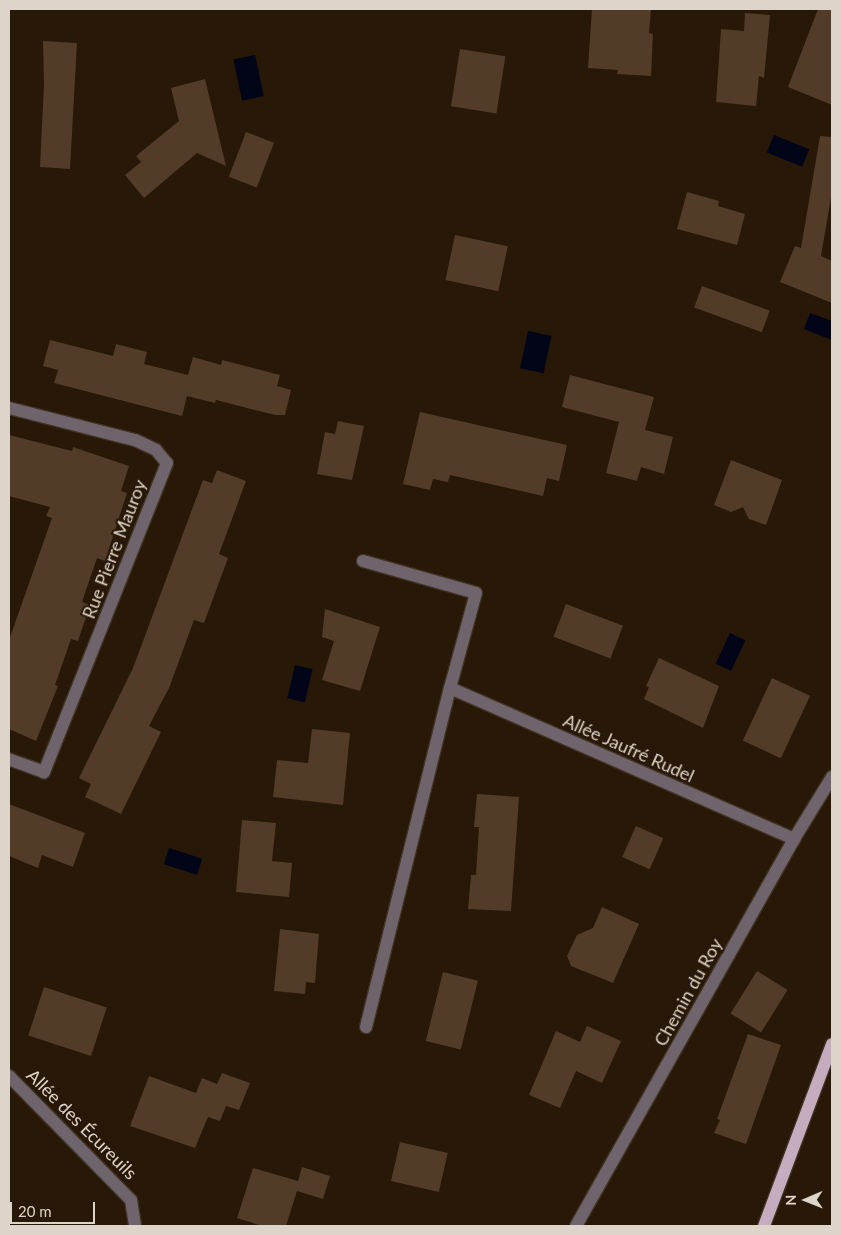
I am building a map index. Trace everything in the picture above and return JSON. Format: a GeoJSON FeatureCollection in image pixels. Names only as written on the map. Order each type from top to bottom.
{"type":"FeatureCollection","features":[{"type":"Feature","properties":{"kind":"main road"},"geometry":{"type":"LineString","coordinates":[[764,1226],[832,1044]]}},
{"type":"Feature","properties":{"kind":"street","name":"Rue Pierre Mauroy"},"geometry":{"type":"LineString","coordinates":[[9,408],[135,440],[156,450],[167,463],[44,772],[9,759]]}},
{"type":"Feature","properties":{"kind":"street"},"geometry":{"type":"LineString","coordinates":[[363,560],[476,593],[450,688],[366,1027]]}},
{"type":"Feature","properties":{"kind":"street","name":"Allée Jaufré Rudel"},"geometry":{"type":"LineString","coordinates":[[450,688],[794,839]]}},
{"type":"Feature","properties":{"kind":"street","name":"Chemin du Roy"},"geometry":{"type":"LineString","coordinates":[[576,1226],[794,839],[832,777]]}},
{"type":"Feature","properties":{"kind":"street","name":"Allée des Écureuils"},"geometry":{"type":"LineString","coordinates":[[9,1076],[131,1200],[135,1226]]}},
{"type":"Feature","properties":{"kind":"water"},"geometry":{"type":"Polygon","coordinates":[[[255,55],[264,96],[242,101],[233,60],[255,55]]]}},
{"type":"Feature","properties":{"kind":"water"},"geometry":{"type":"Polygon","coordinates":[[[774,135],[809,149],[802,167],[767,153],[774,135]]]}},
{"type":"Feature","properties":{"kind":"water"},"geometry":{"type":"Polygon","coordinates":[[[810,313],[832,321],[832,340],[804,329],[810,313]]]}},
{"type":"Feature","properties":{"kind":"water"},"geometry":{"type":"Polygon","coordinates":[[[528,331],[551,336],[544,373],[520,368],[528,331]]]}},
{"type":"Feature","properties":{"kind":"water"},"geometry":{"type":"Polygon","coordinates":[[[730,633],[745,640],[731,671],[716,664],[730,633]]]}},
{"type":"Feature","properties":{"kind":"water"},"geometry":{"type":"Polygon","coordinates":[[[295,665],[313,669],[305,702],[287,698],[295,665]]]}},
{"type":"Feature","properties":{"kind":"water"},"geometry":{"type":"Polygon","coordinates":[[[169,848],[202,859],[197,875],[164,864],[169,848]]]}},
{"type":"Feature","properties":{"kind":"building"},"geometry":{"type":"Polygon","coordinates":[[[592,9],[651,9],[649,33],[653,34],[651,76],[617,74],[618,70],[588,68],[592,9]]]}},
{"type":"Feature","properties":{"kind":"building"},"geometry":{"type":"Polygon","coordinates":[[[818,9],[832,9],[832,105],[788,87],[818,9]]]}},
{"type":"Feature","properties":{"kind":"building"},"geometry":{"type":"Polygon","coordinates":[[[745,13],[770,15],[764,78],[759,76],[756,106],[716,102],[721,29],[744,31],[745,13]]]}},
{"type":"Feature","properties":{"kind":"building"},"geometry":{"type":"Polygon","coordinates":[[[43,41],[77,43],[70,169],[40,167],[44,84],[43,41]]]}},
{"type":"Feature","properties":{"kind":"building"},"geometry":{"type":"Polygon","coordinates":[[[460,49],[505,56],[496,113],[451,106],[460,49]]]}},
{"type":"Feature","properties":{"kind":"building"},"geometry":{"type":"Polygon","coordinates":[[[205,79],[226,166],[197,153],[144,198],[125,175],[141,162],[136,156],[179,121],[171,88],[205,79]]]}},
{"type":"Feature","properties":{"kind":"building"},"geometry":{"type":"Polygon","coordinates":[[[246,132],[274,143],[257,188],[229,177],[246,132]]]}},
{"type":"Feature","properties":{"kind":"building"},"geometry":{"type":"Polygon","coordinates":[[[820,136],[832,137],[832,192],[821,256],[832,261],[832,303],[780,282],[795,246],[801,248],[820,136]]]}},
{"type":"Feature","properties":{"kind":"building"},"geometry":{"type":"Polygon","coordinates":[[[687,192],[719,201],[718,206],[745,214],[737,245],[677,229],[687,192]]]}},
{"type":"Feature","properties":{"kind":"building"},"geometry":{"type":"Polygon","coordinates":[[[455,235],[508,246],[498,291],[445,280],[455,235]]]}},
{"type":"Feature","properties":{"kind":"building"},"geometry":{"type":"Polygon","coordinates":[[[702,286],[770,311],[762,332],[694,308],[702,286]]]}},
{"type":"Feature","properties":{"kind":"building"},"geometry":{"type":"Polygon","coordinates":[[[50,340],[113,356],[116,344],[147,352],[144,364],[188,375],[193,357],[221,365],[222,360],[280,375],[277,386],[291,390],[285,415],[275,415],[216,400],[215,403],[187,396],[182,416],[54,383],[58,370],[43,366],[50,340]]]}},
{"type":"Feature","properties":{"kind":"building"},"geometry":{"type":"Polygon","coordinates":[[[570,375],[654,397],[645,430],[673,437],[664,474],[641,467],[637,481],[606,473],[619,422],[562,407],[570,375]]]}},
{"type":"Feature","properties":{"kind":"building"},"geometry":{"type":"Polygon","coordinates":[[[420,412],[567,445],[559,481],[547,478],[543,496],[450,475],[448,482],[433,479],[430,490],[403,484],[420,412]]]}},
{"type":"Feature","properties":{"kind":"building"},"geometry":{"type":"Polygon","coordinates":[[[338,421],[364,426],[352,480],[317,474],[325,432],[335,434],[338,421]]]}},
{"type":"Feature","properties":{"kind":"building"},"geometry":{"type":"Polygon","coordinates":[[[9,435],[72,451],[73,447],[129,466],[121,491],[127,493],[105,561],[97,558],[82,602],[90,605],[78,641],[71,639],[55,685],[58,686],[36,741],[9,729],[9,640],[52,518],[46,516],[50,507],[9,496],[9,435]]]}},
{"type":"Feature","properties":{"kind":"building"},"geometry":{"type":"Polygon","coordinates":[[[731,460],[782,480],[766,525],[749,519],[743,507],[731,512],[714,505],[731,460]]]}},
{"type":"Feature","properties":{"kind":"building"},"geometry":{"type":"Polygon","coordinates":[[[217,470],[246,481],[219,554],[228,558],[204,623],[194,620],[169,688],[149,726],[161,732],[121,814],[85,797],[91,784],[79,778],[133,668],[203,480],[212,483],[217,470]]]}},
{"type":"Feature","properties":{"kind":"building"},"geometry":{"type":"Polygon","coordinates":[[[566,604],[623,626],[610,659],[553,637],[566,604]]]}},
{"type":"Feature","properties":{"kind":"building"},"geometry":{"type":"Polygon","coordinates":[[[325,609],[380,627],[360,691],[322,680],[334,641],[322,637],[325,609]]]}},
{"type":"Feature","properties":{"kind":"building"},"geometry":{"type":"Polygon","coordinates":[[[659,658],[719,686],[703,728],[644,699],[649,687],[646,686],[659,658]]]}},
{"type":"Feature","properties":{"kind":"building"},"geometry":{"type":"Polygon","coordinates":[[[772,678],[810,696],[781,758],[743,741],[772,678]]]}},
{"type":"Feature","properties":{"kind":"building"},"geometry":{"type":"Polygon","coordinates":[[[312,729],[350,733],[343,805],[273,797],[277,760],[308,763],[312,729]]]}},
{"type":"Feature","properties":{"kind":"building"},"geometry":{"type":"Polygon","coordinates":[[[477,794],[519,797],[511,911],[468,909],[471,875],[476,875],[479,827],[474,827],[477,794]]]}},
{"type":"Feature","properties":{"kind":"building"},"geometry":{"type":"Polygon","coordinates":[[[9,804],[85,833],[73,867],[42,855],[38,868],[9,856],[9,804]]]}},
{"type":"Feature","properties":{"kind":"building"},"geometry":{"type":"Polygon","coordinates":[[[242,820],[276,823],[272,861],[292,863],[289,897],[236,892],[242,820]]]}},
{"type":"Feature","properties":{"kind":"building"},"geometry":{"type":"Polygon","coordinates":[[[636,826],[663,838],[650,869],[622,857],[636,826]]]}},
{"type":"Feature","properties":{"kind":"building"},"geometry":{"type":"Polygon","coordinates":[[[602,907],[639,924],[613,983],[571,966],[567,956],[577,935],[593,928],[602,907]]]}},
{"type":"Feature","properties":{"kind":"building"},"geometry":{"type":"Polygon","coordinates":[[[280,929],[319,934],[315,983],[306,982],[305,994],[274,991],[280,929]]]}},
{"type":"Feature","properties":{"kind":"building"},"geometry":{"type":"Polygon","coordinates":[[[757,971],[788,990],[761,1032],[731,1013],[757,971]]]}},
{"type":"Feature","properties":{"kind":"building"},"geometry":{"type":"Polygon","coordinates":[[[443,972],[478,981],[461,1050],[426,1041],[443,972]]]}},
{"type":"Feature","properties":{"kind":"building"},"geometry":{"type":"Polygon","coordinates":[[[44,987],[107,1007],[91,1056],[28,1036],[44,987]]]}},
{"type":"Feature","properties":{"kind":"building"},"geometry":{"type":"Polygon","coordinates":[[[587,1026],[621,1041],[602,1083],[576,1071],[560,1108],[529,1095],[556,1031],[580,1042],[587,1026]]]}},
{"type":"Feature","properties":{"kind":"building"},"geometry":{"type":"Polygon","coordinates":[[[748,1034],[781,1045],[746,1144],[714,1133],[720,1120],[717,1119],[748,1034]]]}},
{"type":"Feature","properties":{"kind":"building"},"geometry":{"type":"Polygon","coordinates":[[[222,1073],[250,1083],[239,1110],[226,1106],[220,1121],[208,1117],[195,1148],[130,1126],[149,1076],[196,1093],[202,1078],[217,1084],[222,1073]]]}},
{"type":"Feature","properties":{"kind":"building"},"geometry":{"type":"Polygon","coordinates":[[[400,1142],[448,1153],[439,1192],[391,1181],[400,1142]]]}},
{"type":"Feature","properties":{"kind":"building"},"geometry":{"type":"Polygon","coordinates":[[[302,1167],[330,1176],[323,1199],[297,1191],[286,1226],[262,1226],[237,1218],[253,1168],[298,1181],[302,1167]]]}}]}
